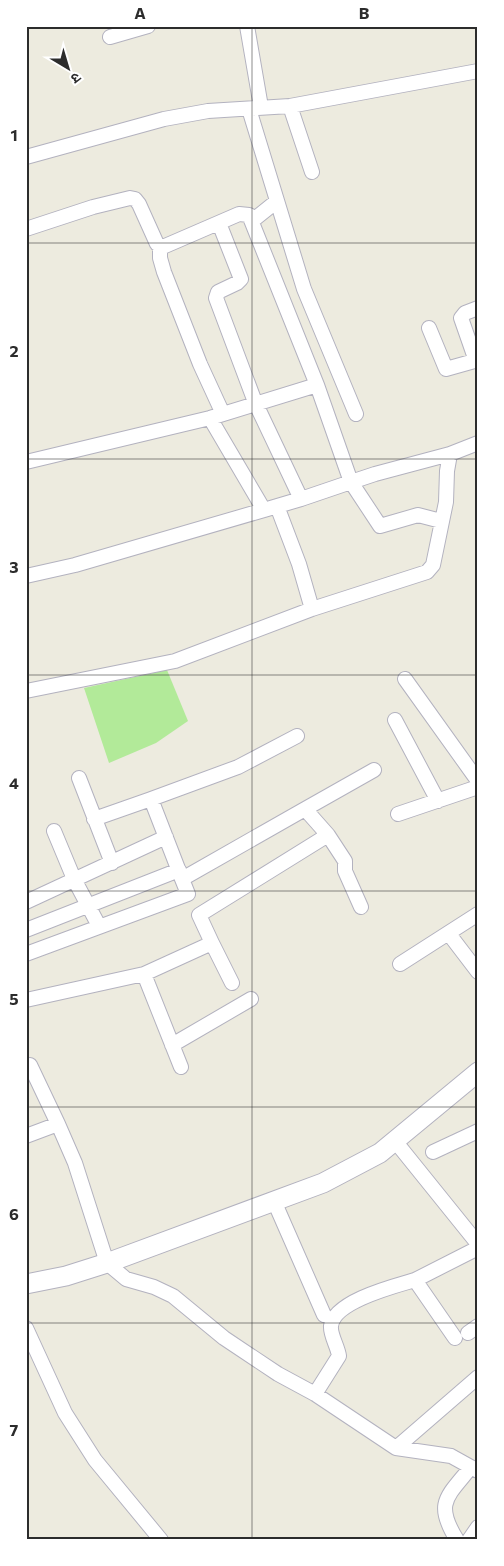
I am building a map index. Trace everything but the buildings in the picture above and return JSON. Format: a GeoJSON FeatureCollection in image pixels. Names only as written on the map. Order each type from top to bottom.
{"type":"FeatureCollection","features":[{"type":"Feature","properties":{"kind":"street"},"geometry":{"type":"LineString","coordinates":[[110,37],[148,26]]}},
{"type":"Feature","properties":{"kind":"street"},"geometry":{"type":"LineString","coordinates":[[247,26],[255,108],[277,201],[304,289],[356,414]]}},
{"type":"Feature","properties":{"kind":"street"},"geometry":{"type":"LineString","coordinates":[[26,157],[164,119],[208,111],[290,106],[478,71]]}},
{"type":"Feature","properties":{"kind":"street"},"geometry":{"type":"LineString","coordinates":[[290,106],[312,172]]}},
{"type":"Feature","properties":{"kind":"street"},"geometry":{"type":"LineString","coordinates":[[26,229],[93,207],[130,198],[135,199],[139,204],[160,246],[160,258],[164,272],[200,364],[216,416],[271,508],[299,564],[312,609]]}},
{"type":"Feature","properties":{"kind":"street"},"geometry":{"type":"LineString","coordinates":[[252,221],[277,201]]}},
{"type":"Feature","properties":{"kind":"street"},"geometry":{"type":"LineString","coordinates":[[160,246],[165,246],[239,214],[249,215],[318,385],[351,482],[380,526],[418,515],[441,521]]}},
{"type":"Feature","properties":{"kind":"street"},"geometry":{"type":"LineString","coordinates":[[220,223],[241,279],[237,283],[218,292],[216,298],[255,402],[301,499]]}},
{"type":"Feature","properties":{"kind":"street"},"geometry":{"type":"LineString","coordinates":[[429,328],[446,369],[477,360],[461,318],[465,312],[478,308]]}},
{"type":"Feature","properties":{"kind":"street"},"geometry":{"type":"LineString","coordinates":[[26,462],[216,416],[255,402],[318,385]]}},
{"type":"Feature","properties":{"kind":"street"},"geometry":{"type":"LineString","coordinates":[[26,576],[75,565],[271,508],[374,474],[450,454],[478,443]]}},
{"type":"Feature","properties":{"kind":"street"},"geometry":{"type":"LineString","coordinates":[[26,691],[175,661],[312,609],[427,572],[433,565],[446,502],[447,471],[450,454]]}},
{"type":"Feature","properties":{"kind":"street"},"geometry":{"type":"LineString","coordinates":[[405,679],[478,782]]}},
{"type":"Feature","properties":{"kind":"street"},"geometry":{"type":"LineString","coordinates":[[395,720],[438,801]]}},
{"type":"Feature","properties":{"kind":"street"},"geometry":{"type":"LineString","coordinates":[[94,819],[238,767],[297,736]]}},
{"type":"Feature","properties":{"kind":"street"},"geometry":{"type":"LineString","coordinates":[[26,930],[181,874],[305,809],[374,770]]}},
{"type":"Feature","properties":{"kind":"street"},"geometry":{"type":"LineString","coordinates":[[79,778],[112,863]]}},
{"type":"Feature","properties":{"kind":"street"},"geometry":{"type":"LineString","coordinates":[[398,814],[478,787]]}},
{"type":"Feature","properties":{"kind":"street"},"geometry":{"type":"LineString","coordinates":[[152,799],[188,894],[232,983]]}},
{"type":"Feature","properties":{"kind":"street"},"geometry":{"type":"LineString","coordinates":[[305,809],[328,835],[345,861],[345,871],[361,907]]}},
{"type":"Feature","properties":{"kind":"street"},"geometry":{"type":"LineString","coordinates":[[54,831],[74,880],[99,926]]}},
{"type":"Feature","properties":{"kind":"street"},"geometry":{"type":"LineString","coordinates":[[199,915],[328,835]]}},
{"type":"Feature","properties":{"kind":"street"},"geometry":{"type":"LineString","coordinates":[[26,902],[166,838]]}},
{"type":"Feature","properties":{"kind":"street"},"geometry":{"type":"LineString","coordinates":[[26,954],[188,894]]}},
{"type":"Feature","properties":{"kind":"street"},"geometry":{"type":"LineString","coordinates":[[400,964],[478,914]]}},
{"type":"Feature","properties":{"kind":"street"},"geometry":{"type":"LineString","coordinates":[[449,934],[476,964]]}},
{"type":"Feature","properties":{"kind":"street"},"geometry":{"type":"LineString","coordinates":[[26,1000],[144,974],[212,943]]}},
{"type":"Feature","properties":{"kind":"street"},"geometry":{"type":"LineString","coordinates":[[144,974],[181,1067]]}},
{"type":"Feature","properties":{"kind":"street"},"geometry":{"type":"LineString","coordinates":[[172,1045],[251,999]]}},
{"type":"Feature","properties":{"kind":"street"},"geometry":{"type":"LineString","coordinates":[[28,1062],[75,1164],[107,1263],[126,1279],[154,1287],[172,1296],[224,1338],[278,1374],[315,1394],[396,1448],[450,1456],[474,1469],[446,1497],[444,1511],[451,1531],[457,1540]]}},
{"type":"Feature","properties":{"kind":"street"},"geometry":{"type":"LineString","coordinates":[[26,1284],[66,1276],[107,1263],[323,1183],[380,1153],[478,1072]]}},
{"type":"Feature","properties":{"kind":"street"},"geometry":{"type":"LineString","coordinates":[[26,1136],[58,1124]]}},
{"type":"Feature","properties":{"kind":"street"},"geometry":{"type":"LineString","coordinates":[[433,1152],[478,1130]]}},
{"type":"Feature","properties":{"kind":"street"},"geometry":{"type":"LineString","coordinates":[[395,1141],[478,1244]]}},
{"type":"Feature","properties":{"kind":"street"},"geometry":{"type":"LineString","coordinates":[[274,1201],[324,1315]]}},
{"type":"Feature","properties":{"kind":"street"},"geometry":{"type":"LineString","coordinates":[[315,1394],[339,1356],[331,1328],[334,1317],[351,1304],[368,1295],[415,1280],[478,1248]]}},
{"type":"Feature","properties":{"kind":"street"},"geometry":{"type":"LineString","coordinates":[[415,1280],[467,1332]]}},
{"type":"Feature","properties":{"kind":"street"},"geometry":{"type":"LineString","coordinates":[[26,1328],[65,1413],[95,1460],[161,1540]]}},
{"type":"Feature","properties":{"kind":"street"},"geometry":{"type":"LineString","coordinates":[[396,1448],[478,1377]]}},
{"type":"Feature","properties":{"kind":"street"},"geometry":{"type":"LineString","coordinates":[[468,1540],[478,1527]]}},
{"type":"Feature","properties":{"kind":"green space"},"geometry":{"type":"Polygon","coordinates":[[[167,670],[188,721],[156,743],[109,763],[84,688],[167,670]]]}}]}
